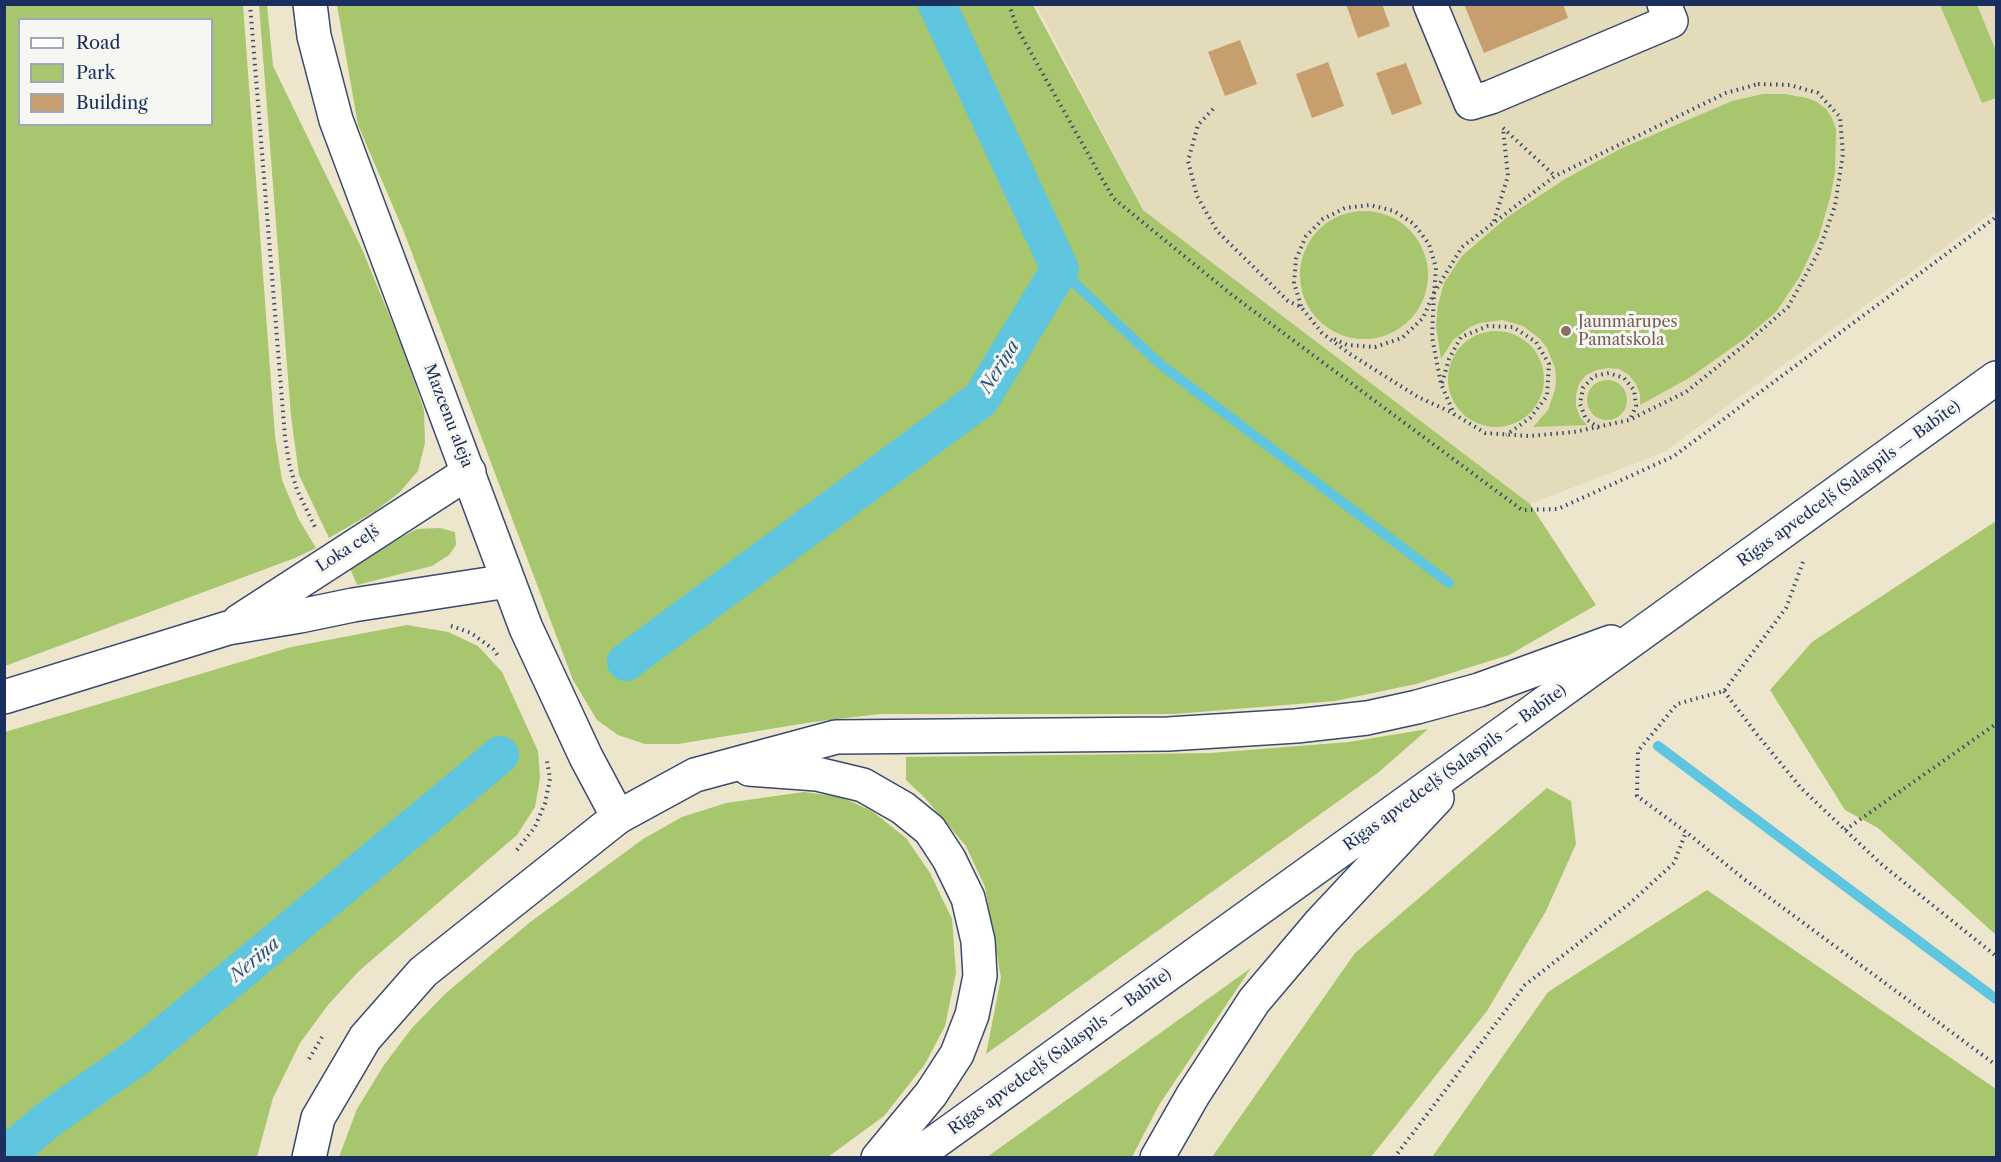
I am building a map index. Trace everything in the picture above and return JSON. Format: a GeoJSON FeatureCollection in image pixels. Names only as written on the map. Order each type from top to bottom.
{"type":"FeatureCollection","features":[{"type":"Feature","properties":{"kind":"main road","name":"Mazcenu aleja"},"geometry":{"type":"LineString","coordinates":[[310,4],[314,36],[336,120],[508,581],[526,628],[551,682],[586,757],[618,817]]}},
{"type":"Feature","properties":{"kind":"main road"},"geometry":{"type":"LineString","coordinates":[[1430,4],[1472,103],[1671,21],[1664,4]]}},
{"type":"Feature","properties":{"kind":"main road","name":"Rīgas apvedceļš (Salaspils — Babīte)"},"geometry":{"type":"LineString","coordinates":[[913,1158],[1996,378]]}},
{"type":"Feature","properties":{"kind":"main road","name":"Loka ceļš"},"geometry":{"type":"LineString","coordinates":[[228,628],[469,472]]}},
{"type":"Feature","properties":{"kind":"main road","name":"Loka ceļš"},"geometry":{"type":"LineString","coordinates":[[4,697],[228,628],[353,605],[508,581]]}},
{"type":"Feature","properties":{"kind":"main road"},"geometry":{"type":"LineString","coordinates":[[309,1158],[318,1118],[366,1038],[423,972],[618,817],[695,775],[836,737],[1168,734],[1296,726],[1367,718],[1479,690],[1649,628]]}},
{"type":"Feature","properties":{"kind":"main road"},"geometry":{"type":"LineString","coordinates":[[1157,1158],[1193,1095],[1254,1001],[1321,922],[1490,743]]}},
{"type":"Feature","properties":{"kind":"main road"},"geometry":{"type":"LineString","coordinates":[[724,767],[817,774],[863,784],[903,808],[930,830],[949,859],[968,898],[978,941],[980,976],[972,1015],[957,1054],[931,1094],[878,1158]]}},
{"type":"Feature","properties":{"kind":"path"},"geometry":{"type":"LineString","coordinates":[[250,4],[285,437],[289,463],[297,490],[318,532]]}},
{"type":"Feature","properties":{"kind":"path"},"geometry":{"type":"LineString","coordinates":[[1009,4],[1017,28],[1113,198],[1232,295],[1522,510],[1558,509],[1674,456],[1996,217]]}},
{"type":"Feature","properties":{"kind":"path"},"geometry":{"type":"LineString","coordinates":[[1322,333],[1347,345],[1375,347],[1402,338],[1423,318],[1434,293],[1462,247],[1493,222],[1555,176],[1726,93],[1758,84],[1790,85],[1818,93],[1840,117],[1843,154],[1834,206],[1818,254],[1788,307],[1686,392],[1629,420],[1599,428],[1529,436],[1485,434],[1454,414],[1418,397],[1350,354],[1322,333],[1301,307],[1294,284],[1296,259],[1306,236],[1323,219],[1345,208],[1370,205],[1394,211],[1414,224],[1429,244],[1436,268],[1434,293],[1432,337],[1441,384],[1454,414]]}},
{"type":"Feature","properties":{"kind":"path"},"geometry":{"type":"LineString","coordinates":[[1491,97],[1503,129],[1508,176],[1493,222]]}},
{"type":"Feature","properties":{"kind":"path"},"geometry":{"type":"LineString","coordinates":[[1213,109],[1198,125],[1188,161],[1197,196],[1217,231],[1288,301],[1301,307]]}},
{"type":"Feature","properties":{"kind":"path"},"geometry":{"type":"LineString","coordinates":[[1503,129],[1555,176]]}},
{"type":"Feature","properties":{"kind":"path"},"geometry":{"type":"LineString","coordinates":[[1441,384],[1449,359],[1461,337],[1488,326],[1513,327],[1536,342],[1549,364],[1547,396],[1530,418],[1506,435]]}},
{"type":"Feature","properties":{"kind":"path"},"geometry":{"type":"LineString","coordinates":[[1599,428],[1586,419],[1580,404],[1583,388],[1594,376],[1609,373],[1624,378],[1634,390],[1636,406],[1629,420]]}},
{"type":"Feature","properties":{"kind":"path"},"geometry":{"type":"LineString","coordinates":[[1805,555],[1786,608],[1724,691],[1677,704],[1638,751],[1637,796],[1744,879],[1996,1065]]}},
{"type":"Feature","properties":{"kind":"path"},"geometry":{"type":"LineString","coordinates":[[449,626],[471,633],[500,658]]}},
{"type":"Feature","properties":{"kind":"path"},"geometry":{"type":"LineString","coordinates":[[1724,691],[1801,788],[1880,863],[1996,956]]}},
{"type":"Feature","properties":{"kind":"path"},"geometry":{"type":"LineString","coordinates":[[1845,830],[1996,724]]}},
{"type":"Feature","properties":{"kind":"path"},"geometry":{"type":"LineString","coordinates":[[514,854],[535,827],[546,803],[550,779],[546,760]]}},
{"type":"Feature","properties":{"kind":"path"},"geometry":{"type":"LineString","coordinates":[[1394,1158],[1525,985],[1629,903],[1674,863],[1686,832]]}},
{"type":"Feature","properties":{"kind":"path"},"geometry":{"type":"LineString","coordinates":[[305,1066],[315,1045],[327,1029]]}},
{"type":"Feature","properties":{"kind":"shaded area","name":"Jaunmārupes Pamatskola"},"geometry":{"type":"Polygon","coordinates":[[[1036,5],[1996,5],[1996,210],[1664,452],[1530,504],[1143,210],[1036,5]]]}},
{"type":"Feature","properties":{"kind":"green space"},"geometry":{"type":"Polygon","coordinates":[[[5,4],[243,5],[275,436],[282,480],[298,518],[316,548],[295,558],[5,666],[5,4]]]}},
{"type":"Feature","properties":{"kind":"green space"},"geometry":{"type":"Polygon","coordinates":[[[259,5],[267,5],[273,66],[362,249],[403,349],[424,410],[425,443],[418,471],[399,493],[375,511],[329,538],[299,475],[291,416],[259,5]]]}},
{"type":"Feature","properties":{"kind":"green space"},"geometry":{"type":"Polygon","coordinates":[[[337,5],[1033,5],[1143,210],[1530,504],[1596,605],[1509,655],[1416,684],[1335,701],[1174,714],[880,714],[813,722],[678,744],[645,744],[618,735],[597,720],[573,680],[404,232],[358,125],[337,5]]]}},
{"type":"Feature","properties":{"kind":"green space"},"geometry":{"type":"Polygon","coordinates":[[[1940,5],[1977,5],[1996,51],[1996,98],[1982,103],[1940,5]]]}},
{"type":"Feature","properties":{"kind":"green space"},"geometry":{"type":"Polygon","coordinates":[[[1763,94],[1785,94],[1807,98],[1826,109],[1836,129],[1835,172],[1819,236],[1800,276],[1776,312],[1743,340],[1689,378],[1640,405],[1640,394],[1636,384],[1629,375],[1619,369],[1597,370],[1586,375],[1579,384],[1576,406],[1580,417],[1587,425],[1533,427],[1548,410],[1555,390],[1555,368],[1547,348],[1540,339],[1523,326],[1502,320],[1470,327],[1453,340],[1441,359],[1436,326],[1438,305],[1444,283],[1462,256],[1506,218],[1565,179],[1620,149],[1732,101],[1763,94]]]}},
{"type":"Feature","properties":{"kind":"green space"},"geometry":{"type":"Polygon","coordinates":[[[1364,211],[1388,216],[1409,230],[1423,251],[1428,275],[1423,299],[1409,320],[1388,334],[1364,339],[1340,334],[1319,320],[1305,299],[1300,275],[1305,251],[1319,230],[1340,216],[1364,211]]]}},
{"type":"Feature","properties":{"kind":"green space"},"geometry":{"type":"Polygon","coordinates":[[[1496,331],[1514,334],[1530,345],[1541,361],[1544,379],[1541,397],[1530,413],[1514,424],[1496,427],[1478,424],[1462,413],[1451,397],[1448,379],[1451,361],[1462,345],[1478,334],[1496,331]]]}},
{"type":"Feature","properties":{"kind":"green space"},"geometry":{"type":"Polygon","coordinates":[[[1607,380],[1621,386],[1627,400],[1621,414],[1607,420],[1593,414],[1587,400],[1593,386],[1607,380]]]}},
{"type":"Feature","properties":{"kind":"green space"},"geometry":{"type":"Polygon","coordinates":[[[1996,521],[1996,935],[1878,828],[1845,810],[1770,690],[1812,642],[1996,521]]]}},
{"type":"Feature","properties":{"kind":"green space"},"geometry":{"type":"Polygon","coordinates":[[[440,528],[455,532],[456,545],[449,555],[432,566],[357,585],[349,566],[417,529],[440,528]]]}},
{"type":"Feature","properties":{"kind":"green space"},"geometry":{"type":"Polygon","coordinates":[[[407,625],[448,632],[478,646],[502,672],[538,751],[540,778],[535,807],[517,835],[359,971],[328,1005],[300,1043],[273,1098],[257,1157],[5,1157],[5,732],[291,647],[407,625]]]}},
{"type":"Feature","properties":{"kind":"green space"},"geometry":{"type":"Polygon","coordinates":[[[1428,729],[1379,772],[986,1054],[1001,978],[985,887],[966,846],[925,798],[906,780],[906,757],[1211,753],[1349,742],[1428,729]]]}},
{"type":"Feature","properties":{"kind":"green space"},"geometry":{"type":"Polygon","coordinates":[[[1547,788],[1571,801],[1576,844],[1546,911],[1487,1011],[1371,1157],[1212,1157],[1355,953],[1547,788]]]}},
{"type":"Feature","properties":{"kind":"green space"},"geometry":{"type":"Polygon","coordinates":[[[804,792],[841,797],[872,811],[906,838],[930,873],[952,919],[956,973],[945,1026],[925,1064],[884,1116],[828,1157],[339,1157],[357,1109],[384,1065],[412,1028],[446,993],[529,923],[643,839],[682,817],[726,803],[804,792]]]}},
{"type":"Feature","properties":{"kind":"green space"},"geometry":{"type":"Polygon","coordinates":[[[1707,890],[1996,1089],[1996,1157],[1432,1157],[1548,992],[1707,890]]]}},
{"type":"Feature","properties":{"kind":"green space"},"geometry":{"type":"Polygon","coordinates":[[[1251,968],[1159,1105],[1132,1157],[987,1157],[1251,968]]]}},
{"type":"Feature","properties":{"kind":"building"},"geometry":{"type":"Polygon","coordinates":[[[1346,4],[1382,4],[1390,26],[1358,38],[1346,4]]]}},
{"type":"Feature","properties":{"kind":"building"},"geometry":{"type":"Polygon","coordinates":[[[1464,4],[1563,4],[1568,18],[1484,53],[1464,4]]]}},
{"type":"Feature","properties":{"kind":"building"},"geometry":{"type":"Polygon","coordinates":[[[1240,40],[1257,84],[1225,96],[1208,52],[1240,40]]]}},
{"type":"Feature","properties":{"kind":"building"},"geometry":{"type":"Polygon","coordinates":[[[1328,62],[1344,106],[1312,118],[1296,74],[1328,62]]]}},
{"type":"Feature","properties":{"kind":"building"},"geometry":{"type":"Polygon","coordinates":[[[1406,63],[1422,104],[1392,115],[1376,73],[1406,63]]]}},
{"type":"Feature","properties":{"kind":"waterway","name":"Neriņa"},"geometry":{"type":"LineString","coordinates":[[626,662],[981,399],[1060,269],[937,4]]}},
{"type":"Feature","properties":{"kind":"waterway"},"geometry":{"type":"LineString","coordinates":[[1060,269],[1160,364],[1449,583]]}},
{"type":"Feature","properties":{"kind":"waterway"},"geometry":{"type":"LineString","coordinates":[[1658,746],[1996,999]]}},
{"type":"Feature","properties":{"kind":"waterway","name":"Neriņa"},"geometry":{"type":"LineString","coordinates":[[4,1157],[49,1119],[140,1055],[500,755]]}},
{"type":"Feature","properties":{"kind":"place","name":"Jaunmārupes Pamatskola"},"geometry":{"type":"Point","coordinates":[1566,331]}}]}
